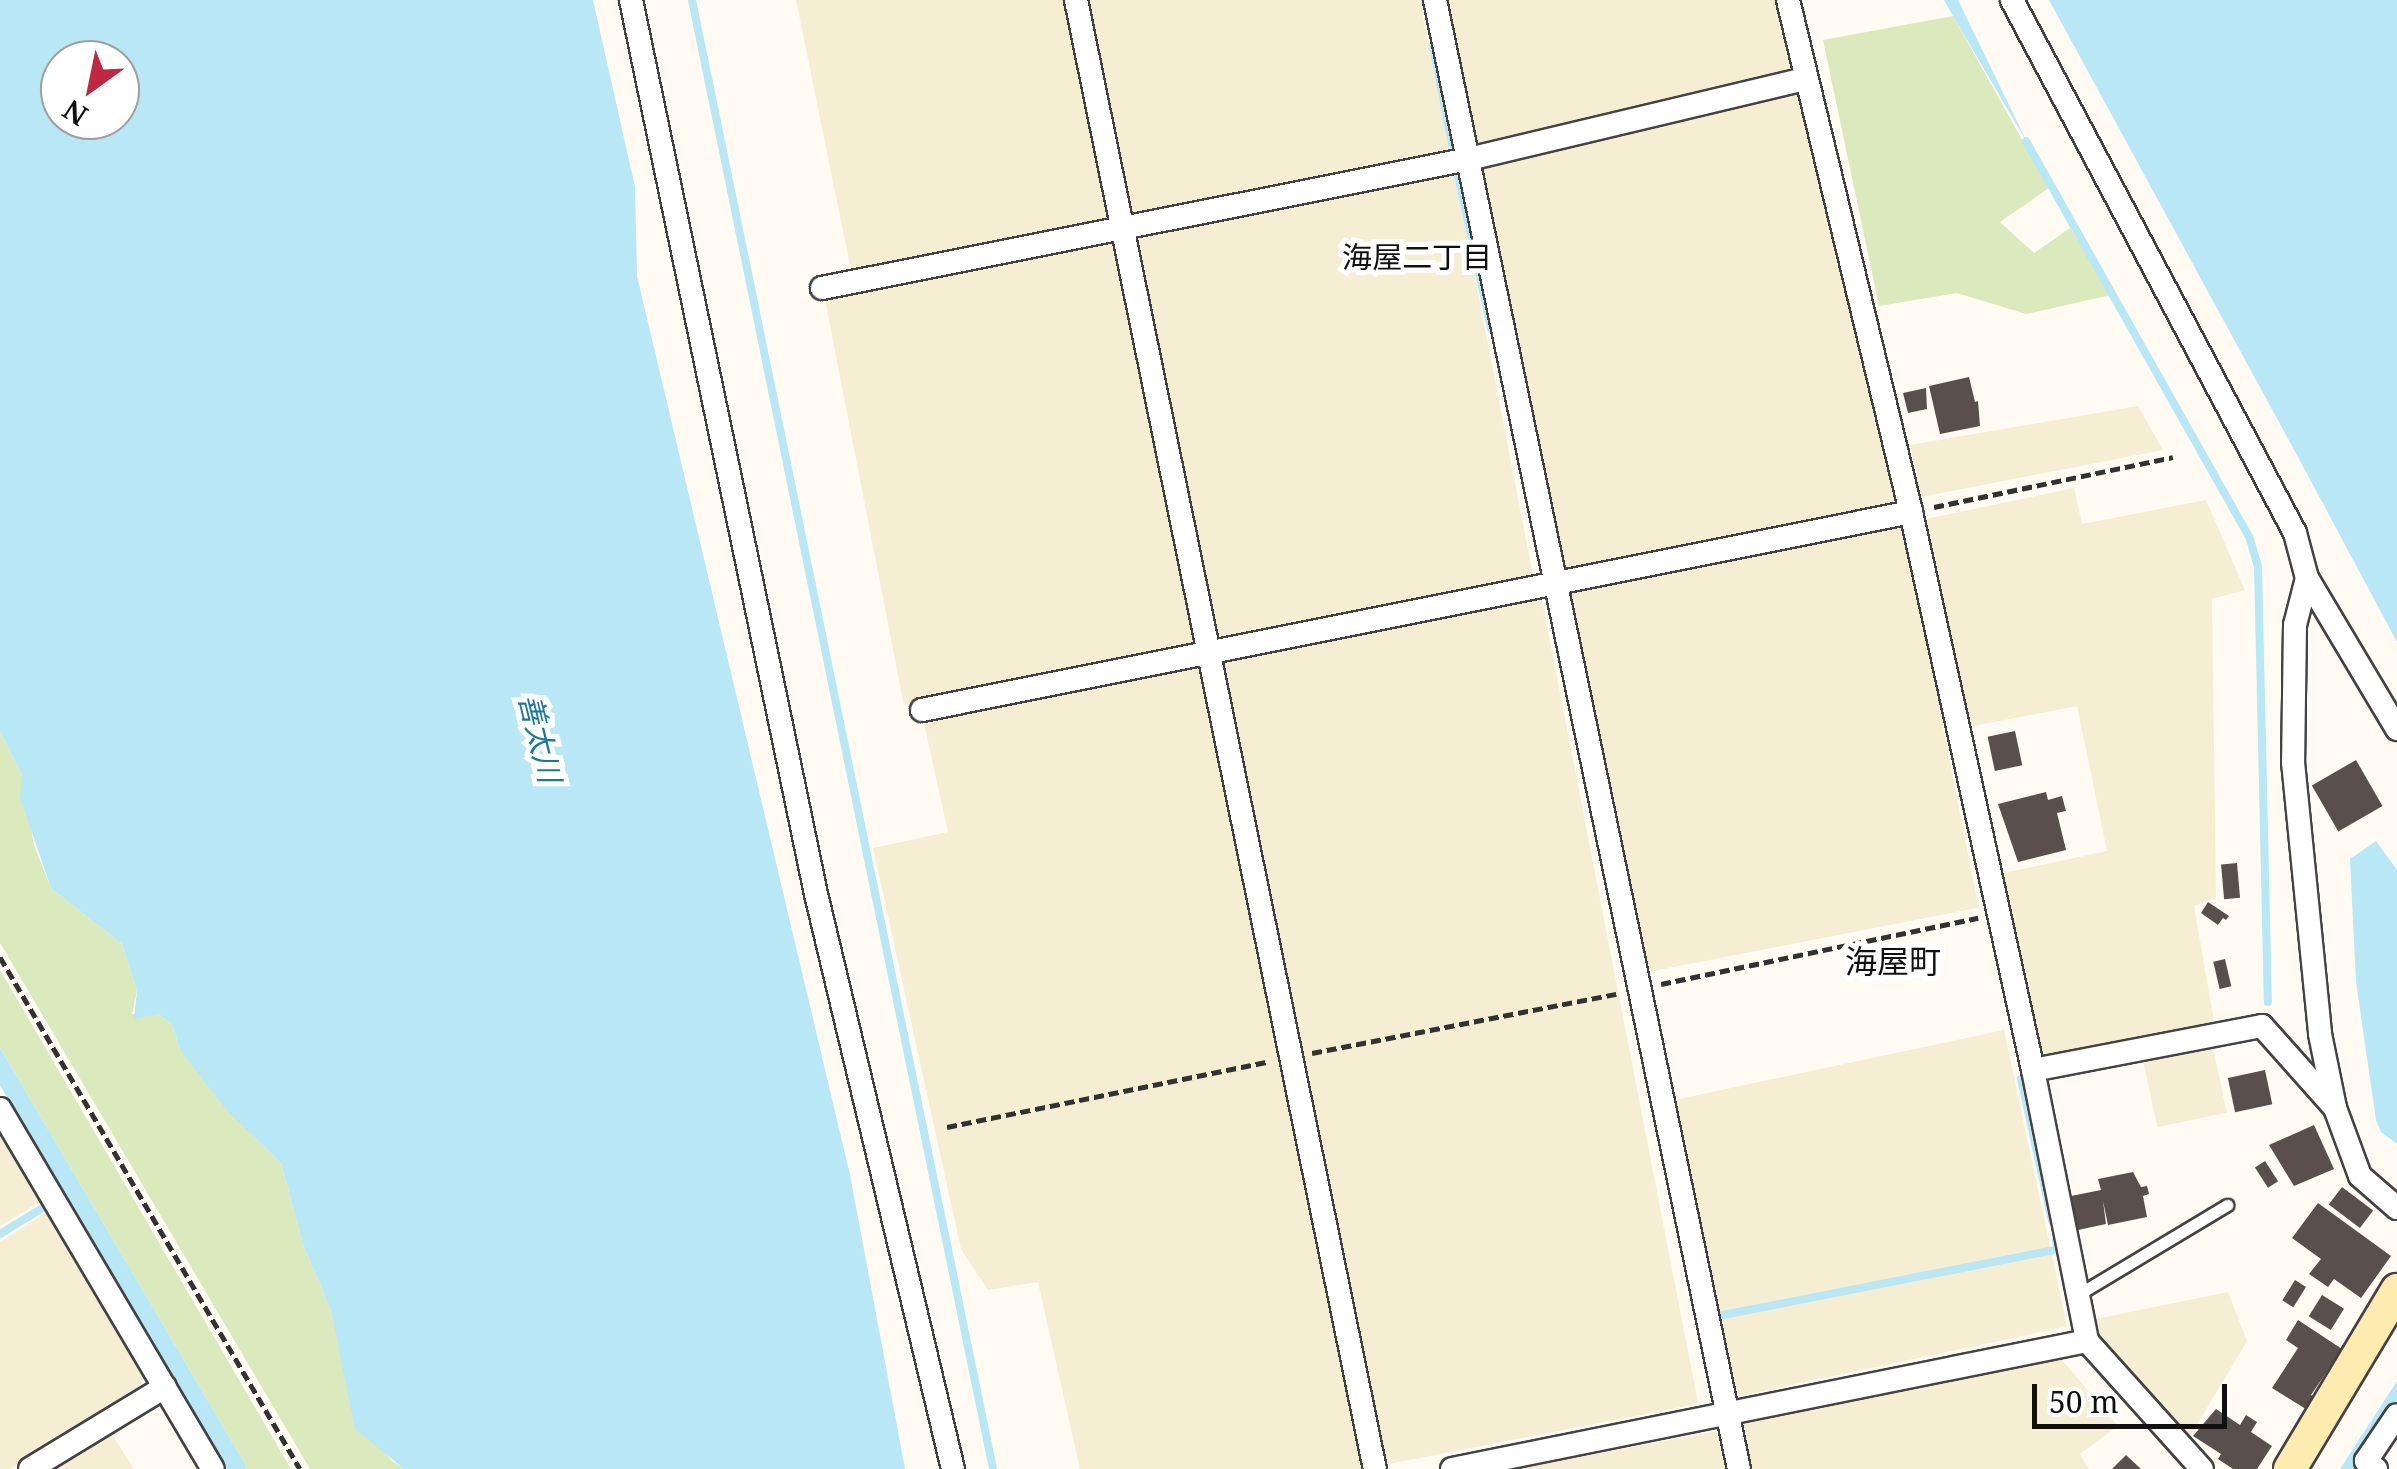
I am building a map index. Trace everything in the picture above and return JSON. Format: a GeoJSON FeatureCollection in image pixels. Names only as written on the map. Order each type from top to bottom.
{"type":"FeatureCollection","features":[{"type":"Feature","properties":{"kind":"main road"},"geometry":{"type":"LineString","coordinates":[[2290,1469],[2397,1290]]}},
{"type":"Feature","properties":{"kind":"street"},"geometry":{"type":"LineString","coordinates":[[632,0],[816,894],[954,1469]]}},
{"type":"Feature","properties":{"kind":"street"},"geometry":{"type":"LineString","coordinates":[[1076,0],[1375,1469]]}},
{"type":"Feature","properties":{"kind":"street"},"geometry":{"type":"LineString","coordinates":[[1435,0],[1739,1469]]}},
{"type":"Feature","properties":{"kind":"street"},"geometry":{"type":"LineString","coordinates":[[1788,0],[1911,512],[2033,1070],[2087,1341],[2202,1469]]}},
{"type":"Feature","properties":{"kind":"street"},"geometry":{"type":"LineString","coordinates":[[2012,0],[2295,533],[2307,578],[2397,729]]}},
{"type":"Feature","properties":{"kind":"street"},"geometry":{"type":"LineString","coordinates":[[822,288],[1469,159],[1805,78]]}},
{"type":"Feature","properties":{"kind":"street"},"geometry":{"type":"LineString","coordinates":[[922,710],[1911,512]]}},
{"type":"Feature","properties":{"kind":"street"},"geometry":{"type":"LineString","coordinates":[[2307,578],[2295,625],[2292,762],[2320,1034],[2335,1108],[2360,1176],[2397,1208]]}},
{"type":"Feature","properties":{"kind":"street"},"geometry":{"type":"LineString","coordinates":[[2033,1070],[2262,1026],[2335,1108]]}},
{"type":"Feature","properties":{"kind":"street"},"geometry":{"type":"LineString","coordinates":[[0,1109],[214,1469]]}},
{"type":"Feature","properties":{"kind":"street"},"geometry":{"type":"LineString","coordinates":[[1452,1469],[2087,1341]]}},
{"type":"Feature","properties":{"kind":"street"},"geometry":{"type":"LineString","coordinates":[[30,1469],[165,1387]]}},
{"type":"Feature","properties":{"kind":"street"},"geometry":{"type":"LineString","coordinates":[[2376,1469],[2366,1462],[2397,1415]]}},
{"type":"Feature","properties":{"kind":"lane"},"geometry":{"type":"LineString","coordinates":[[2079,1294],[2227,1204]]}},
{"type":"Feature","properties":{"kind":"path"},"geometry":{"type":"LineString","coordinates":[[1911,512],[2173,457]]}},
{"type":"Feature","properties":{"kind":"path"},"geometry":{"type":"LineString","coordinates":[[0,957],[300,1469]]}},
{"type":"Feature","properties":{"kind":"path"},"geometry":{"type":"LineString","coordinates":[[947,1127],[1291,1057]]}},
{"type":"Feature","properties":{"kind":"shaded area"},"geometry":{"type":"Polygon","coordinates":[[[796,0],[1064,0],[1110,219],[852,275],[796,0]]]}},
{"type":"Feature","properties":{"kind":"shaded area"},"geometry":{"type":"Polygon","coordinates":[[[1088,0],[1420,0],[1451,157],[1134,220],[1088,0]]]}},
{"type":"Feature","properties":{"kind":"shaded area"},"geometry":{"type":"Polygon","coordinates":[[[1441,0],[1779,0],[1794,64],[1785,78],[1477,154],[1441,0]]]}},
{"type":"Feature","properties":{"kind":"shaded area"},"geometry":{"type":"Polygon","coordinates":[[[1788,88],[1798,94],[1901,502],[1563,573],[1475,162],[1788,88]]]}},
{"type":"Feature","properties":{"kind":"shaded area"},"geometry":{"type":"Polygon","coordinates":[[[1454,169],[1533,575],[1214,637],[1135,231],[1454,169]]]}},
{"type":"Feature","properties":{"kind":"shaded area"},"geometry":{"type":"Polygon","coordinates":[[[1116,240],[1195,648],[904,705],[824,297],[1116,240]]]}},
{"type":"Feature","properties":{"kind":"shaded area"},"geometry":{"type":"Polygon","coordinates":[[[2138,406],[2163,450],[1921,497],[1910,445],[2138,406]]]}},
{"type":"Feature","properties":{"kind":"shaded area"},"geometry":{"type":"Polygon","coordinates":[[[2074,488],[2082,524],[2206,500],[2245,590],[2212,599],[2216,898],[2194,906],[2215,1027],[2040,1059],[1999,874],[2107,851],[2077,706],[1969,727],[1926,519],[2074,488]]]}},
{"type":"Feature","properties":{"kind":"shaded area"},"geometry":{"type":"Polygon","coordinates":[[[1903,520],[1978,908],[1638,974],[1562,586],[1903,520]]]}},
{"type":"Feature","properties":{"kind":"shaded area"},"geometry":{"type":"Polygon","coordinates":[[[1541,595],[1698,1404],[1379,1466],[1222,657],[1541,595]]]}},
{"type":"Feature","properties":{"kind":"shaded area"},"geometry":{"type":"Polygon","coordinates":[[[1201,663],[1363,1469],[1080,1469],[1038,1282],[988,1290],[961,1249],[873,848],[948,832],[923,719],[1201,663]]]}},
{"type":"Feature","properties":{"kind":"shaded area"},"geometry":{"type":"Polygon","coordinates":[[[2004,1030],[2067,1326],[1736,1397],[1673,1100],[2004,1030]]]}},
{"type":"Feature","properties":{"kind":"shaded area"},"geometry":{"type":"Polygon","coordinates":[[[2213,1048],[2227,1113],[2157,1127],[2144,1063],[2213,1048]]]}},
{"type":"Feature","properties":{"kind":"shaded area"},"geometry":{"type":"Polygon","coordinates":[[[0,1126],[43,1200],[0,1226],[0,1126]]]}},
{"type":"Feature","properties":{"kind":"shaded area"},"geometry":{"type":"Polygon","coordinates":[[[49,1211],[144,1375],[139,1389],[10,1469],[0,1469],[0,1242],[49,1211]]]}},
{"type":"Feature","properties":{"kind":"shaded area"},"geometry":{"type":"Polygon","coordinates":[[[2228,1292],[2247,1341],[2189,1438],[2103,1342],[2096,1319],[2228,1292]]]}},
{"type":"Feature","properties":{"kind":"shaded area"},"geometry":{"type":"Polygon","coordinates":[[[2057,1354],[2118,1426],[2080,1454],[2089,1469],[1748,1469],[1739,1425],[2057,1354]]]}},
{"type":"Feature","properties":{"kind":"shaded area"},"geometry":{"type":"Polygon","coordinates":[[[109,1430],[134,1469],[44,1469],[109,1430]]]}},
{"type":"Feature","properties":{"kind":"shaded area"},"geometry":{"type":"Polygon","coordinates":[[[1717,1431],[1725,1469],[1516,1469],[1717,1431]]]}},
{"type":"Feature","properties":{"kind":"green space"},"geometry":{"type":"Polygon","coordinates":[[[1953,16],[2049,188],[2000,222],[2034,253],[2070,228],[2111,295],[2026,314],[1957,293],[1879,306],[1823,40],[1953,16]]]}},
{"type":"Feature","properties":{"kind":"green space"},"geometry":{"type":"Polygon","coordinates":[[[0,731],[22,775],[34,845],[51,888],[122,944],[137,991],[132,1014],[158,1014],[172,1024],[180,1050],[281,1163],[303,1244],[331,1311],[353,1410],[391,1460],[404,1469],[310,1469],[0,943],[0,731]]]}},
{"type":"Feature","properties":{"kind":"green space"},"geometry":{"type":"Polygon","coordinates":[[[0,970],[291,1469],[248,1469],[0,1048],[0,970]]]}},
{"type":"Feature","properties":{"kind":"water","name":"善太川"},"geometry":{"type":"Polygon","coordinates":[[[0,0],[593,0],[635,187],[637,276],[850,1175],[905,1469],[404,1469],[355,1429],[331,1311],[303,1244],[281,1163],[229,1113],[180,1050],[172,1024],[158,1014],[134,1019],[137,991],[122,944],[51,888],[20,798],[22,775],[0,731],[0,0]]]}},
{"type":"Feature","properties":{"kind":"water"},"geometry":{"type":"Polygon","coordinates":[[[1944,0],[1958,0],[2029,146],[1953,16],[1944,0]]]}},
{"type":"Feature","properties":{"kind":"water"},"geometry":{"type":"Polygon","coordinates":[[[2049,0],[2397,0],[2397,642],[2298,457],[2049,0]]]}},
{"type":"Feature","properties":{"kind":"water"},"geometry":{"type":"Polygon","coordinates":[[[2376,841],[2397,870],[2397,1144],[2381,1132],[2376,1120],[2356,982],[2350,859],[2376,841]]]}},
{"type":"Feature","properties":{"kind":"water"},"geometry":{"type":"Polygon","coordinates":[[[0,1048],[248,1469],[224,1469],[0,1085],[0,1048]]]}},
{"type":"Feature","properties":{"kind":"water"},"geometry":{"type":"Polygon","coordinates":[[[2397,1381],[2397,1410],[2358,1469],[2340,1469],[2397,1381]]]}},
{"type":"Feature","properties":{"kind":"building"},"geometry":{"type":"Polygon","coordinates":[[[1969,377],[1975,402],[1978,401],[1980,426],[1940,434],[1929,386],[1969,377]]]}},
{"type":"Feature","properties":{"kind":"building"},"geometry":{"type":"Polygon","coordinates":[[[1926,388],[1927,409],[1908,413],[1903,393],[1926,388]]]}},
{"type":"Feature","properties":{"kind":"building"},"geometry":{"type":"Polygon","coordinates":[[[2015,731],[2022,765],[1995,771],[1988,737],[2015,731]]]}},
{"type":"Feature","properties":{"kind":"building"},"geometry":{"type":"Polygon","coordinates":[[[2356,760],[2382,806],[2338,831],[2312,786],[2356,760]]]}},
{"type":"Feature","properties":{"kind":"building"},"geometry":{"type":"Polygon","coordinates":[[[2046,792],[2048,800],[2062,796],[2066,811],[2057,813],[2066,850],[2018,862],[1998,804],[2046,792]]]}},
{"type":"Feature","properties":{"kind":"building"},"geometry":{"type":"Polygon","coordinates":[[[2237,863],[2240,898],[2224,899],[2221,864],[2237,863]]]}},
{"type":"Feature","properties":{"kind":"building"},"geometry":{"type":"Polygon","coordinates":[[[2208,902],[2229,916],[2226,920],[2223,918],[2218,925],[2201,913],[2208,902]]]}},
{"type":"Feature","properties":{"kind":"building"},"geometry":{"type":"Polygon","coordinates":[[[2225,959],[2231,986],[2220,989],[2213,962],[2225,959]]]}},
{"type":"Feature","properties":{"kind":"building"},"geometry":{"type":"Polygon","coordinates":[[[2265,1070],[2272,1104],[2235,1112],[2228,1078],[2265,1070]]]}},
{"type":"Feature","properties":{"kind":"building"},"geometry":{"type":"Polygon","coordinates":[[[2314,1125],[2334,1169],[2294,1186],[2269,1145],[2314,1125]]]}},
{"type":"Feature","properties":{"kind":"building"},"geometry":{"type":"Polygon","coordinates":[[[2265,1161],[2278,1181],[2268,1188],[2255,1168],[2265,1161]]]}},
{"type":"Feature","properties":{"kind":"building"},"geometry":{"type":"Polygon","coordinates":[[[2133,1172],[2141,1187],[2147,1186],[2149,1194],[2143,1196],[2147,1217],[2108,1225],[2103,1201],[2106,1224],[2078,1230],[2071,1196],[2101,1190],[2098,1179],[2133,1172]]]}},
{"type":"Feature","properties":{"kind":"building"},"geometry":{"type":"Polygon","coordinates":[[[2342,1187],[2373,1210],[2360,1228],[2329,1205],[2342,1187]]]}},
{"type":"Feature","properties":{"kind":"building"},"geometry":{"type":"Polygon","coordinates":[[[2318,1203],[2391,1256],[2361,1298],[2334,1279],[2328,1287],[2309,1274],[2321,1259],[2292,1238],[2318,1203]]]}},
{"type":"Feature","properties":{"kind":"building"},"geometry":{"type":"Polygon","coordinates":[[[2295,1280],[2306,1287],[2293,1307],[2282,1300],[2295,1280]]]}},
{"type":"Feature","properties":{"kind":"building"},"geometry":{"type":"Polygon","coordinates":[[[2322,1295],[2344,1309],[2331,1330],[2309,1316],[2322,1295]]]}},
{"type":"Feature","properties":{"kind":"building"},"geometry":{"type":"Polygon","coordinates":[[[2298,1320],[2342,1349],[2311,1395],[2317,1399],[2309,1411],[2272,1388],[2298,1348],[2286,1340],[2298,1320]]]}},
{"type":"Feature","properties":{"kind":"building"},"geometry":{"type":"Polygon","coordinates":[[[2216,1409],[2240,1425],[2246,1415],[2257,1422],[2251,1432],[2272,1446],[2257,1469],[2233,1469],[2218,1459],[2221,1454],[2193,1436],[2216,1409]]]}},
{"type":"Feature","properties":{"kind":"building"},"geometry":{"type":"Polygon","coordinates":[[[2126,1455],[2141,1469],[2112,1469],[2126,1455]]]}},
{"type":"Feature","properties":{"kind":"waterway"},"geometry":{"type":"LineString","coordinates":[[692,0],[993,1469]]}},
{"type":"Feature","properties":{"kind":"waterway"},"geometry":{"type":"LineString","coordinates":[[1433,46],[1452,144]]}},
{"type":"Feature","properties":{"kind":"waterway"},"geometry":{"type":"LineString","coordinates":[[2026,141],[2250,539],[2258,567],[2268,1002]]}},
{"type":"Feature","properties":{"kind":"waterway"},"geometry":{"type":"LineString","coordinates":[[1457,171],[1491,328]]}},
{"type":"Feature","properties":{"kind":"waterway"},"geometry":{"type":"LineString","coordinates":[[2021,1079],[2052,1221]]}},
{"type":"Feature","properties":{"kind":"waterway"},"geometry":{"type":"LineString","coordinates":[[0,1234],[44,1207]]}},
{"type":"Feature","properties":{"kind":"waterway"},"geometry":{"type":"LineString","coordinates":[[1718,1316],[2058,1249],[2056,1240]]}},
{"type":"Feature","properties":{"kind":"district","name":"海屋二丁目"},"geometry":{"type":"Point","coordinates":[1417,257]}},
{"type":"Feature","properties":{"kind":"district","name":"海屋町"},"geometry":{"type":"Point","coordinates":[1893,961]}}]}
